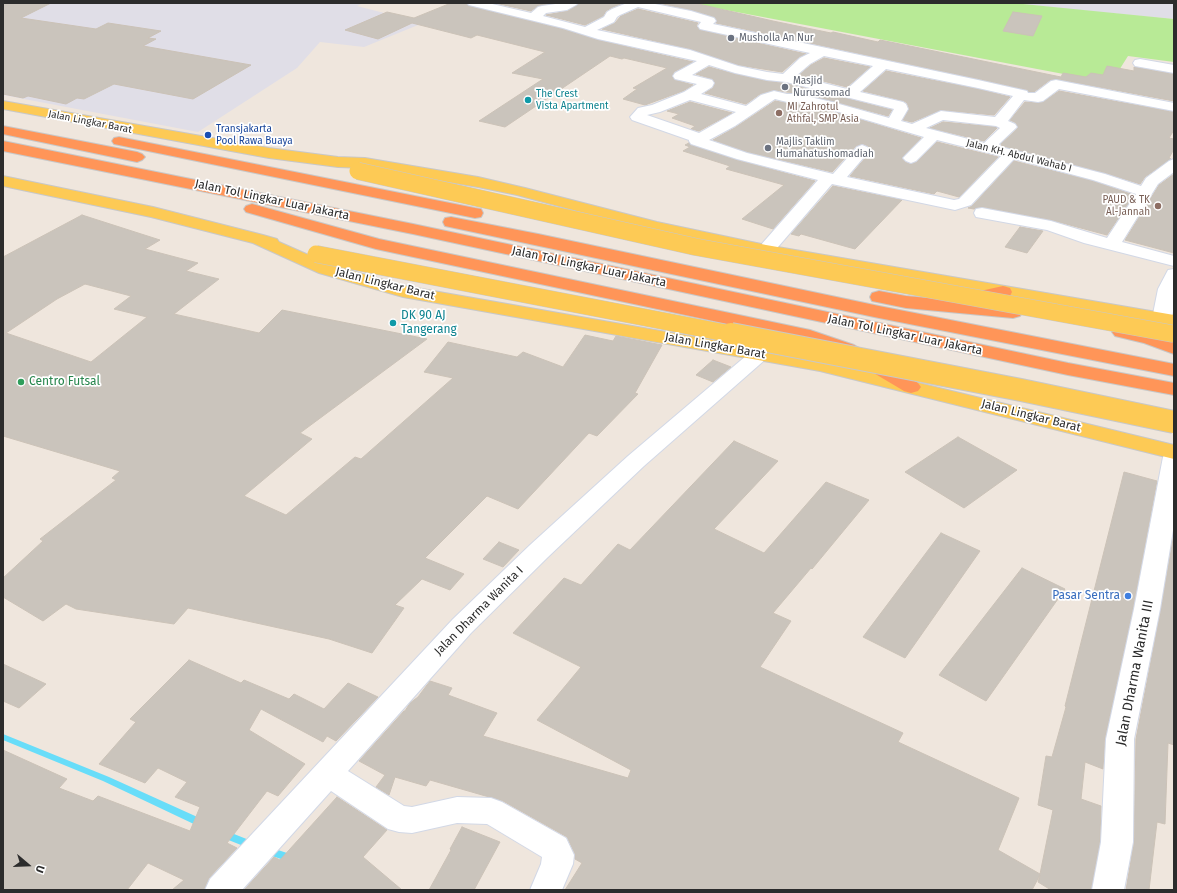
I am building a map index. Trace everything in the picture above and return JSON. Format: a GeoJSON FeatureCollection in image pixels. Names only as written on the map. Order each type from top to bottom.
{"type":"FeatureCollection","features":[{"type":"Feature","properties":{"kind":"highway"},"geometry":{"type":"LineString","coordinates":[[3,122],[163,150],[906,302],[990,308],[1093,325],[1150,338],[1174,348]]}},
{"type":"Feature","properties":{"kind":"highway","name":"Jalan Tol Lingkar Luar Jakarta"},"geometry":{"type":"LineString","coordinates":[[3,130],[538,239],[879,312],[1174,370]]}},
{"type":"Feature","properties":{"kind":"highway","name":"Jalan Tol Lingkar Luar Jakarta"},"geometry":{"type":"LineString","coordinates":[[3,146],[406,227],[1060,368],[1174,389]]}},
{"type":"Feature","properties":{"kind":"highway"},"geometry":{"type":"LineString","coordinates":[[3,155],[261,211],[376,244],[803,334],[847,349],[911,387]]}},
{"type":"Feature","properties":{"kind":"highway"},"geometry":{"type":"LineString","coordinates":[[940,305],[1003,292]]}},
{"type":"Feature","properties":{"kind":"main road","name":"Jalan Lingkar Barat"},"geometry":{"type":"LineString","coordinates":[[3,105],[178,138],[338,162],[365,164],[503,187],[656,227],[766,250],[1168,320]]}},
{"type":"Feature","properties":{"kind":"main road","name":"Jalan Lingkar Barat"},"geometry":{"type":"LineString","coordinates":[[3,113],[142,136],[178,138]]}},
{"type":"Feature","properties":{"kind":"main road","name":"Jalan Lingkar Barat"},"geometry":{"type":"LineString","coordinates":[[338,162],[358,171],[696,247],[1174,334]]}},
{"type":"Feature","properties":{"kind":"main road","name":"Jalan Lingkar Barat"},"geometry":{"type":"LineString","coordinates":[[3,170],[143,201],[152,205],[152,210]]}},
{"type":"Feature","properties":{"kind":"main road","name":"Jalan Lingkar Barat"},"geometry":{"type":"LineString","coordinates":[[3,181],[152,210],[316,254],[1021,390],[1174,422]]}},
{"type":"Feature","properties":{"kind":"main road","name":"Jalan Lingkar Barat"},"geometry":{"type":"LineString","coordinates":[[257,239],[325,269],[403,291],[820,365],[1174,452]]}},
{"type":"Feature","properties":{"kind":"street"},"geometry":{"type":"LineString","coordinates":[[472,3],[567,25],[602,36],[690,54],[761,75],[786,78],[901,107],[893,123]]}},
{"type":"Feature","properties":{"kind":"street"},"geometry":{"type":"LineString","coordinates":[[498,9],[514,3]]}},
{"type":"Feature","properties":{"kind":"street"},"geometry":{"type":"LineString","coordinates":[[534,17],[542,10],[563,7],[572,3]]}},
{"type":"Feature","properties":{"kind":"street"},"geometry":{"type":"LineString","coordinates":[[586,31],[610,19],[611,15],[616,12],[637,3],[657,9],[691,15],[710,21],[705,26],[978,84],[1020,94],[1022,96],[1038,98],[1056,84],[1174,107]]}},
{"type":"Feature","properties":{"kind":"street"},"geometry":{"type":"LineString","coordinates":[[567,25],[580,17]]}},
{"type":"Feature","properties":{"kind":"street"},"geometry":{"type":"LineString","coordinates":[[749,36],[732,50],[680,76],[707,82],[707,84],[689,95],[654,109],[643,111],[636,118],[699,138],[696,141],[742,156],[833,179],[955,205],[965,202],[1011,154]]}},
{"type":"Feature","properties":{"kind":"street"},"geometry":{"type":"LineString","coordinates":[[786,78],[805,61],[822,52]]}},
{"type":"Feature","properties":{"kind":"street"},"geometry":{"type":"LineString","coordinates":[[849,94],[884,64]]}},
{"type":"Feature","properties":{"kind":"street"},"geometry":{"type":"LineString","coordinates":[[1140,64],[1174,69]]}},
{"type":"Feature","properties":{"kind":"street"},"geometry":{"type":"LineString","coordinates":[[689,95],[753,108]]}},
{"type":"Feature","properties":{"kind":"street","name":"Jalan KH. Abdul Wahab I"},"geometry":{"type":"LineString","coordinates":[[699,138],[730,123],[773,95],[796,98],[893,123],[1099,177],[1145,192]]}},
{"type":"Feature","properties":{"kind":"street"},"geometry":{"type":"LineString","coordinates":[[999,122],[1022,96]]}},
{"type":"Feature","properties":{"kind":"street"},"geometry":{"type":"LineString","coordinates":[[914,129],[941,115],[999,122],[1010,127],[991,143],[995,150]]}},
{"type":"Feature","properties":{"kind":"street"},"geometry":{"type":"LineString","coordinates":[[911,158],[934,134]]}},
{"type":"Feature","properties":{"kind":"street"},"geometry":{"type":"LineString","coordinates":[[766,250],[862,150]]}},
{"type":"Feature","properties":{"kind":"street"},"geometry":{"type":"LineString","coordinates":[[1112,244],[1152,181],[1174,164]]}},
{"type":"Feature","properties":{"kind":"street"},"geometry":{"type":"LineString","coordinates":[[982,213],[1051,226],[1090,239],[1174,261]]}},
{"type":"Feature","properties":{"kind":"street"},"geometry":{"type":"LineString","coordinates":[[1168,320],[1167,289],[1174,274]]}},
{"type":"Feature","properties":{"kind":"street","name":"Jalan Dharma Wanita I"},"geometry":{"type":"LineString","coordinates":[[221,890],[462,626],[539,551],[636,461],[760,354]]}},
{"type":"Feature","properties":{"kind":"street","name":"Jalan Dharma Wanita III"},"geometry":{"type":"LineString","coordinates":[[1108,890],[1117,842],[1120,739],[1147,609],[1174,457]]}},
{"type":"Feature","properties":{"kind":"street"},"geometry":{"type":"LineString","coordinates":[[328,773],[399,819],[412,820],[457,810],[491,811],[554,848],[558,855],[557,864],[546,890]]}},
{"type":"Feature","properties":{"kind":"shaded area"},"geometry":{"type":"Polygon","coordinates":[[[3,3],[363,3],[357,6],[423,23],[364,47],[320,42],[297,68],[198,132],[3,95],[3,3]]]}},
{"type":"Feature","properties":{"kind":"shaded area"},"geometry":{"type":"Polygon","coordinates":[[[1013,3],[1174,3],[1174,19],[1086,11],[1013,3]]]}},
{"type":"Feature","properties":{"kind":"green space"},"geometry":{"type":"Polygon","coordinates":[[[689,3],[1013,3],[1174,19],[1174,62],[1128,56],[1111,83],[689,3]]]}},
{"type":"Feature","properties":{"kind":"building"},"geometry":{"type":"Polygon","coordinates":[[[3,3],[51,3],[21,18],[96,29],[108,23],[161,31],[148,38],[156,39],[143,46],[251,65],[193,99],[114,84],[84,99],[77,98],[66,104],[28,96],[23,98],[3,94],[3,3]]]}},
{"type":"Feature","properties":{"kind":"building"},"geometry":{"type":"Polygon","coordinates":[[[451,3],[466,3],[469,6],[563,29],[598,40],[693,62],[674,72],[672,77],[675,80],[693,85],[683,91],[645,105],[623,99],[637,89],[633,88],[667,68],[610,56],[505,127],[479,121],[543,79],[512,73],[545,52],[477,35],[471,38],[412,23],[378,39],[345,30],[387,12],[414,18],[451,3]]]}},
{"type":"Feature","properties":{"kind":"building"},"geometry":{"type":"Polygon","coordinates":[[[495,3],[552,3],[538,6],[531,11],[495,3]]]}},
{"type":"Feature","properties":{"kind":"building"},"geometry":{"type":"Polygon","coordinates":[[[580,3],[623,3],[611,8],[606,11],[603,16],[585,25],[546,15],[568,11],[580,3]]]}},
{"type":"Feature","properties":{"kind":"building"},"geometry":{"type":"Polygon","coordinates":[[[658,3],[694,3],[831,33],[833,32],[878,42],[880,40],[1061,77],[1063,73],[1086,77],[1091,73],[1103,75],[1107,66],[1134,71],[1134,67],[1174,74],[1174,101],[1056,79],[1050,80],[1034,92],[1029,92],[1027,90],[978,79],[716,23],[717,21],[714,17],[691,10],[658,3]]]}},
{"type":"Feature","properties":{"kind":"building"},"geometry":{"type":"Polygon","coordinates":[[[638,9],[698,23],[696,26],[700,30],[806,54],[799,57],[782,72],[738,65],[690,49],[602,29],[615,23],[621,16],[638,9]]]}},
{"type":"Feature","properties":{"kind":"building"},"geometry":{"type":"Polygon","coordinates":[[[1013,12],[1042,16],[1033,36],[1003,31],[1013,12]]]}},
{"type":"Feature","properties":{"kind":"building"},"geometry":{"type":"Polygon","coordinates":[[[824,58],[870,67],[847,87],[799,75],[811,65],[824,58]]]}},
{"type":"Feature","properties":{"kind":"building"},"geometry":{"type":"Polygon","coordinates":[[[709,67],[767,81],[786,83],[892,110],[888,116],[797,93],[774,90],[760,94],[746,104],[705,93],[713,88],[715,82],[712,79],[696,74],[709,67]]]}},
{"type":"Feature","properties":{"kind":"building"},"geometry":{"type":"Polygon","coordinates":[[[886,71],[978,89],[1010,97],[994,115],[941,110],[912,122],[903,120],[909,108],[907,103],[904,101],[863,91],[886,71]]]}},
{"type":"Feature","properties":{"kind":"building"},"geometry":{"type":"Polygon","coordinates":[[[1059,91],[1174,112],[1174,130],[1169,138],[1174,139],[1174,149],[1169,158],[1171,159],[1145,177],[1140,184],[1105,173],[1002,146],[1001,144],[1018,128],[1016,123],[1010,120],[1025,102],[1043,102],[1059,91]]]}},
{"type":"Feature","properties":{"kind":"building"},"geometry":{"type":"Polygon","coordinates":[[[775,101],[829,110],[921,138],[902,158],[905,162],[910,164],[917,162],[937,142],[998,157],[959,197],[937,191],[934,194],[850,176],[871,151],[868,146],[863,144],[856,146],[832,172],[747,152],[713,140],[736,127],[775,101]]]}},
{"type":"Feature","properties":{"kind":"building"},"geometry":{"type":"Polygon","coordinates":[[[690,102],[732,113],[699,131],[691,129],[695,126],[672,118],[679,114],[667,111],[690,102]]]}},
{"type":"Feature","properties":{"kind":"building"},"geometry":{"type":"Polygon","coordinates":[[[943,122],[997,128],[984,141],[930,128],[943,122]]]}},
{"type":"Feature","properties":{"kind":"building"},"geometry":{"type":"Polygon","coordinates":[[[689,143],[691,145],[737,160],[815,181],[773,229],[742,219],[784,185],[726,169],[730,166],[683,151],[690,147],[685,145],[689,143]]]}},
{"type":"Feature","properties":{"kind":"building"},"geometry":{"type":"Polygon","coordinates":[[[1014,161],[1093,181],[1134,195],[1107,235],[1051,220],[982,207],[974,209],[968,208],[972,206],[1014,161]]]}},
{"type":"Feature","properties":{"kind":"building"},"geometry":{"type":"Polygon","coordinates":[[[1174,174],[1174,253],[1125,240],[1159,185],[1174,174]]]}},
{"type":"Feature","properties":{"kind":"building"},"geometry":{"type":"Polygon","coordinates":[[[833,186],[902,200],[855,249],[801,234],[799,236],[791,234],[833,186]]]}},
{"type":"Feature","properties":{"kind":"building"},"geometry":{"type":"Polygon","coordinates":[[[82,215],[160,240],[145,249],[198,263],[186,271],[219,279],[174,314],[259,333],[282,310],[427,339],[300,433],[312,439],[244,496],[286,515],[355,457],[361,459],[453,378],[424,372],[448,342],[517,357],[523,352],[563,367],[585,335],[613,341],[616,336],[662,345],[635,393],[638,394],[597,436],[589,433],[518,509],[487,496],[425,558],[464,574],[450,590],[422,579],[395,605],[404,608],[372,653],[329,639],[188,608],[174,624],[76,609],[66,604],[43,621],[3,597],[3,578],[43,541],[40,539],[116,480],[112,478],[120,471],[3,436],[3,257],[82,215]],[[85,284],[57,299],[6,333],[91,362],[147,317],[114,309],[131,296],[85,284]]]}},
{"type":"Feature","properties":{"kind":"building"},"geometry":{"type":"Polygon","coordinates":[[[1020,227],[1043,231],[1027,253],[1005,247],[1020,227]]]}},
{"type":"Feature","properties":{"kind":"building"},"geometry":{"type":"Polygon","coordinates":[[[713,360],[731,367],[713,382],[696,375],[713,360]]]}},
{"type":"Feature","properties":{"kind":"building"},"geometry":{"type":"Polygon","coordinates":[[[958,437],[1017,470],[964,508],[905,472],[958,437]]]}},
{"type":"Feature","properties":{"kind":"building"},"geometry":{"type":"Polygon","coordinates":[[[734,441],[778,461],[714,529],[764,553],[826,482],[869,500],[812,569],[811,568],[773,613],[791,621],[760,667],[903,733],[898,742],[1019,798],[998,850],[1040,874],[1053,810],[1038,805],[1046,756],[1052,757],[1066,707],[1065,706],[1124,472],[1157,481],[1133,609],[1105,739],[1103,769],[1085,762],[1081,799],[1101,806],[1100,842],[1091,890],[1051,890],[1038,882],[1040,875],[1032,890],[565,890],[582,863],[575,859],[575,854],[567,837],[503,801],[430,780],[426,786],[395,777],[389,795],[376,787],[385,775],[359,761],[405,711],[410,703],[418,697],[430,681],[452,688],[448,695],[497,713],[483,736],[628,778],[631,770],[537,720],[581,667],[513,633],[564,578],[581,585],[618,544],[630,550],[734,441]]]}},
{"type":"Feature","properties":{"kind":"building"},"geometry":{"type":"Polygon","coordinates":[[[941,533],[980,551],[905,658],[863,637],[941,533]]]}},
{"type":"Feature","properties":{"kind":"building"},"geometry":{"type":"Polygon","coordinates":[[[1174,533],[1174,745],[1168,743],[1165,824],[1157,822],[1149,890],[1126,890],[1134,842],[1136,739],[1174,533]]]}},
{"type":"Feature","properties":{"kind":"building"},"geometry":{"type":"Polygon","coordinates":[[[499,542],[519,550],[503,567],[483,559],[499,542]]]}},
{"type":"Feature","properties":{"kind":"building"},"geometry":{"type":"Polygon","coordinates":[[[1022,568],[1065,589],[986,701],[939,675],[1022,568]]]}},
{"type":"Feature","properties":{"kind":"building"},"geometry":{"type":"Polygon","coordinates":[[[189,660],[241,683],[244,680],[289,699],[294,694],[324,709],[348,683],[378,697],[336,741],[327,736],[323,742],[261,709],[249,730],[305,764],[278,796],[267,791],[227,843],[237,848],[209,878],[204,890],[172,890],[184,880],[148,863],[127,890],[3,890],[3,750],[67,779],[59,788],[93,801],[98,796],[190,831],[200,807],[175,797],[187,782],[158,768],[145,783],[99,764],[136,722],[130,719],[189,660]]]}},
{"type":"Feature","properties":{"kind":"building"},"geometry":{"type":"Polygon","coordinates":[[[3,664],[46,684],[19,708],[3,701],[3,664]]]}},
{"type":"Feature","properties":{"kind":"building"},"geometry":{"type":"Polygon","coordinates":[[[337,797],[387,830],[363,857],[402,890],[244,890],[274,857],[280,860],[337,797]]]}},
{"type":"Feature","properties":{"kind":"building"},"geometry":{"type":"Polygon","coordinates":[[[462,827],[500,842],[474,890],[429,890],[451,850],[450,849],[462,827]]]}},
{"type":"Feature","properties":{"kind":"waterway"},"geometry":{"type":"LineString","coordinates":[[3,737],[106,779],[201,823]]}},
{"type":"Feature","properties":{"kind":"waterway"},"geometry":{"type":"LineString","coordinates":[[224,834],[251,845]]}},
{"type":"Feature","properties":{"kind":"waterway"},"geometry":{"type":"LineString","coordinates":[[269,851],[290,858]]}},
{"type":"Feature","properties":{"kind":"place","name":"Musholla An Nur"},"geometry":{"type":"Point","coordinates":[731,38]}},
{"type":"Feature","properties":{"kind":"place","name":"Masjid Nurussomad"},"geometry":{"type":"Point","coordinates":[785,87]}},
{"type":"Feature","properties":{"kind":"place","name":"The Crest Vista Apartment"},"geometry":{"type":"Point","coordinates":[528,100]}},
{"type":"Feature","properties":{"kind":"place","name":"MI Zahrotul Athfal, SMP Asia"},"geometry":{"type":"Point","coordinates":[779,113]}},
{"type":"Feature","properties":{"kind":"place","name":"Transjakarta Pool Rawa Buaya"},"geometry":{"type":"Point","coordinates":[208,135]}},
{"type":"Feature","properties":{"kind":"place","name":"Majlis Taklim Humahatushomadiah"},"geometry":{"type":"Point","coordinates":[768,148]}},
{"type":"Feature","properties":{"kind":"place","name":"PAUD & TK Al-Jannah"},"geometry":{"type":"Point","coordinates":[1158,206]}},
{"type":"Feature","properties":{"kind":"place","name":"DK 90 AJ Tangerang"},"geometry":{"type":"Point","coordinates":[393,323]}},
{"type":"Feature","properties":{"kind":"place","name":"Centro Futsal"},"geometry":{"type":"Point","coordinates":[21,382]}},
{"type":"Feature","properties":{"kind":"place","name":"Pasar Sentra"},"geometry":{"type":"Point","coordinates":[1128,596]}}]}
